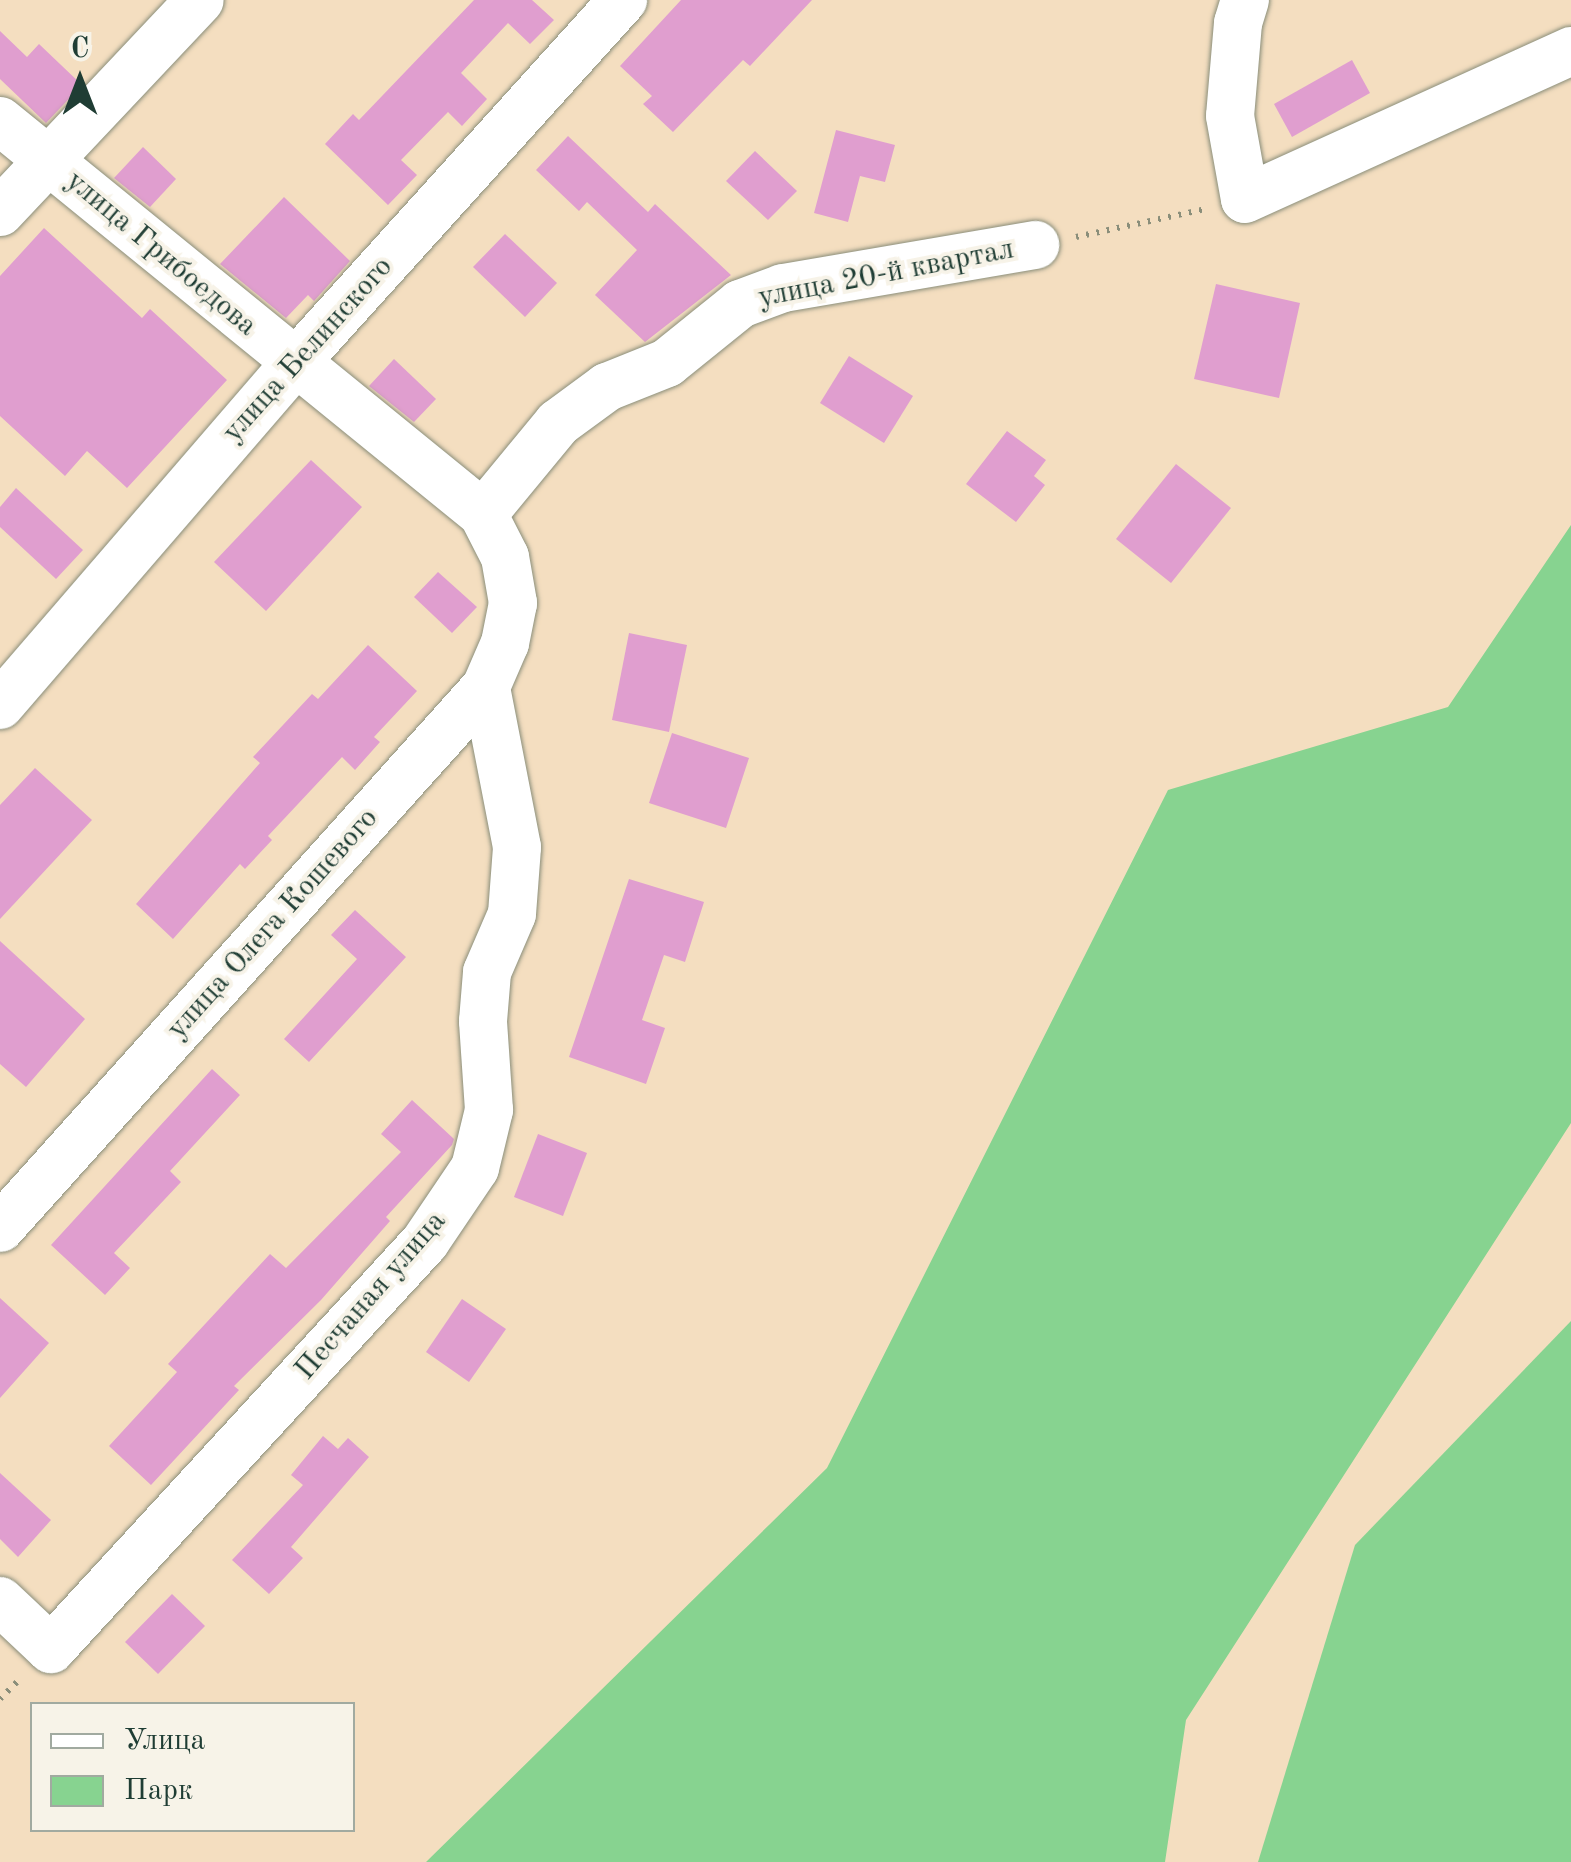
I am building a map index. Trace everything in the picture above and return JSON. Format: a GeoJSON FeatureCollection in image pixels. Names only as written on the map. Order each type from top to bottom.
{"type":"FeatureCollection","features":[{"type":"Feature","properties":{"kind":"street"},"geometry":{"type":"LineString","coordinates":[[0,212],[200,0]]}},
{"type":"Feature","properties":{"kind":"street","name":"улица Белинского"},"geometry":{"type":"LineString","coordinates":[[0,705],[294,364],[623,0]]}},
{"type":"Feature","properties":{"kind":"street"},"geometry":{"type":"LineString","coordinates":[[1245,0],[1238,23],[1230,116],[1245,199],[1571,51]]}},
{"type":"Feature","properties":{"kind":"street","name":"улица Грибоедова"},"geometry":{"type":"LineString","coordinates":[[0,122],[483,514],[505,557],[513,603]]}},
{"type":"Feature","properties":{"kind":"street","name":"улица 20-й квартал"},"geometry":{"type":"LineString","coordinates":[[483,514],[558,423],[606,387],[666,363],[740,304],[783,288],[1035,245]]}},
{"type":"Feature","properties":{"kind":"street","name":"улица Олега Кошевого"},"geometry":{"type":"LineString","coordinates":[[0,1228],[486,687],[505,643],[513,603]]}},
{"type":"Feature","properties":{"kind":"street","name":"Песчаная улица"},"geometry":{"type":"LineString","coordinates":[[0,1602],[50,1649],[425,1242],[475,1168],[489,1110],[483,1021],[487,972],[512,914],[517,847],[486,687]]}},
{"type":"Feature","properties":{"kind":"path","name":"улица 20-й квартал"},"geometry":{"type":"LineString","coordinates":[[1035,245],[1245,199]]}},
{"type":"Feature","properties":{"kind":"green space"},"geometry":{"type":"Polygon","coordinates":[[[1571,525],[1571,1123],[1186,1720],[1165,1862],[426,1862],[827,1468],[1168,790],[1448,707],[1571,525]]]}},
{"type":"Feature","properties":{"kind":"green space"},"geometry":{"type":"Polygon","coordinates":[[[1571,1321],[1571,1862],[1258,1862],[1355,1545],[1571,1321]]]}},
{"type":"Feature","properties":{"kind":"building"},"geometry":{"type":"Polygon","coordinates":[[[474,0],[532,0],[554,20],[530,44],[508,23],[461,73],[487,99],[462,126],[448,112],[401,160],[417,175],[388,205],[325,144],[353,114],[359,120],[474,0]]]}},
{"type":"Feature","properties":{"kind":"building"},"geometry":{"type":"Polygon","coordinates":[[[681,0],[812,0],[750,66],[743,60],[673,132],[643,104],[652,96],[620,66],[681,0]]]}},
{"type":"Feature","properties":{"kind":"building"},"geometry":{"type":"Polygon","coordinates":[[[0,31],[27,57],[39,44],[82,85],[46,123],[0,79],[0,31]]]}},
{"type":"Feature","properties":{"kind":"building"},"geometry":{"type":"Polygon","coordinates":[[[1352,60],[1370,93],[1292,137],[1274,104],[1352,60]]]}},
{"type":"Feature","properties":{"kind":"building"},"geometry":{"type":"Polygon","coordinates":[[[836,130],[895,145],[885,182],[860,176],[848,222],[814,213],[836,130]]]}},
{"type":"Feature","properties":{"kind":"building"},"geometry":{"type":"Polygon","coordinates":[[[568,136],[648,212],[655,204],[731,275],[645,342],[595,295],[637,250],[587,202],[579,211],[536,170],[568,136]]]}},
{"type":"Feature","properties":{"kind":"building"},"geometry":{"type":"Polygon","coordinates":[[[143,147],[176,179],[150,207],[114,178],[143,147]]]}},
{"type":"Feature","properties":{"kind":"building"},"geometry":{"type":"Polygon","coordinates":[[[755,151],[797,191],[768,220],[726,181],[755,151]]]}},
{"type":"Feature","properties":{"kind":"building"},"geometry":{"type":"Polygon","coordinates":[[[284,197],[350,261],[314,301],[308,295],[286,318],[220,264],[284,197]]]}},
{"type":"Feature","properties":{"kind":"building"},"geometry":{"type":"Polygon","coordinates":[[[44,228],[142,318],[150,309],[227,380],[127,488],[87,451],[65,476],[0,416],[0,276],[44,228]]]}},
{"type":"Feature","properties":{"kind":"building"},"geometry":{"type":"Polygon","coordinates":[[[505,234],[557,283],[525,317],[473,267],[505,234]]]}},
{"type":"Feature","properties":{"kind":"building"},"geometry":{"type":"Polygon","coordinates":[[[1216,284],[1300,303],[1279,398],[1194,379],[1216,284]]]}},
{"type":"Feature","properties":{"kind":"building"},"geometry":{"type":"Polygon","coordinates":[[[849,356],[913,396],[884,443],[820,403],[849,356]]]}},
{"type":"Feature","properties":{"kind":"building"},"geometry":{"type":"Polygon","coordinates":[[[394,359],[436,399],[414,422],[369,386],[394,359]]]}},
{"type":"Feature","properties":{"kind":"building"},"geometry":{"type":"Polygon","coordinates":[[[1007,431],[1046,460],[1034,476],[1045,485],[1016,522],[966,484],[1007,431]]]}},
{"type":"Feature","properties":{"kind":"building"},"geometry":{"type":"Polygon","coordinates":[[[311,460],[362,507],[266,611],[214,562],[311,460]]]}},
{"type":"Feature","properties":{"kind":"building"},"geometry":{"type":"Polygon","coordinates":[[[1176,464],[1231,508],[1171,583],[1116,539],[1176,464]]]}},
{"type":"Feature","properties":{"kind":"building"},"geometry":{"type":"Polygon","coordinates":[[[16,488],[83,550],[56,579],[0,527],[0,507],[16,488]]]}},
{"type":"Feature","properties":{"kind":"building"},"geometry":{"type":"Polygon","coordinates":[[[438,572],[477,607],[452,633],[414,597],[438,572]]]}},
{"type":"Feature","properties":{"kind":"building"},"geometry":{"type":"Polygon","coordinates":[[[629,633],[687,645],[669,732],[612,720],[629,633]]]}},
{"type":"Feature","properties":{"kind":"building"},"geometry":{"type":"Polygon","coordinates":[[[368,645],[417,691],[374,737],[380,742],[355,770],[342,757],[268,836],[272,840],[245,869],[240,864],[173,939],[136,904],[260,763],[253,757],[312,694],[318,699],[368,645]]]}},
{"type":"Feature","properties":{"kind":"building"},"geometry":{"type":"Polygon","coordinates":[[[672,733],[749,758],[726,828],[649,803],[672,733]]]}},
{"type":"Feature","properties":{"kind":"building"},"geometry":{"type":"Polygon","coordinates":[[[35,768],[92,820],[0,919],[0,805],[35,768]]]}},
{"type":"Feature","properties":{"kind":"building"},"geometry":{"type":"Polygon","coordinates":[[[629,879],[704,902],[685,962],[664,955],[642,1020],[665,1028],[646,1084],[569,1057],[629,879]]]}},
{"type":"Feature","properties":{"kind":"building"},"geometry":{"type":"Polygon","coordinates":[[[355,910],[406,957],[309,1062],[284,1039],[357,959],[331,935],[355,910]]]}},
{"type":"Feature","properties":{"kind":"building"},"geometry":{"type":"Polygon","coordinates":[[[0,941],[85,1019],[26,1087],[0,1064],[0,941]]]}},
{"type":"Feature","properties":{"kind":"building"},"geometry":{"type":"Polygon","coordinates":[[[212,1069],[240,1095],[170,1171],[181,1182],[114,1253],[130,1268],[105,1295],[51,1245],[212,1069]]]}},
{"type":"Feature","properties":{"kind":"building"},"geometry":{"type":"Polygon","coordinates":[[[412,1100],[454,1139],[452,1145],[386,1217],[390,1221],[321,1300],[234,1386],[239,1390],[151,1485],[109,1446],[177,1372],[168,1364],[270,1254],[286,1268],[401,1152],[381,1134],[412,1100]]]}},
{"type":"Feature","properties":{"kind":"building"},"geometry":{"type":"Polygon","coordinates":[[[538,1134],[587,1153],[563,1216],[514,1197],[538,1134]]]}},
{"type":"Feature","properties":{"kind":"building"},"geometry":{"type":"Polygon","coordinates":[[[0,1298],[49,1343],[0,1398],[0,1298]]]}},
{"type":"Feature","properties":{"kind":"building"},"geometry":{"type":"Polygon","coordinates":[[[462,1299],[506,1329],[469,1382],[426,1352],[462,1299]]]}},
{"type":"Feature","properties":{"kind":"building"},"geometry":{"type":"Polygon","coordinates":[[[323,1436],[338,1449],[348,1438],[369,1457],[291,1547],[303,1558],[269,1594],[232,1560],[303,1485],[291,1475],[323,1436]]]}},
{"type":"Feature","properties":{"kind":"building"},"geometry":{"type":"Polygon","coordinates":[[[0,1473],[51,1520],[18,1557],[0,1539],[0,1473]]]}},
{"type":"Feature","properties":{"kind":"building"},"geometry":{"type":"Polygon","coordinates":[[[172,1594],[205,1626],[158,1674],[125,1642],[172,1594]]]}}]}
